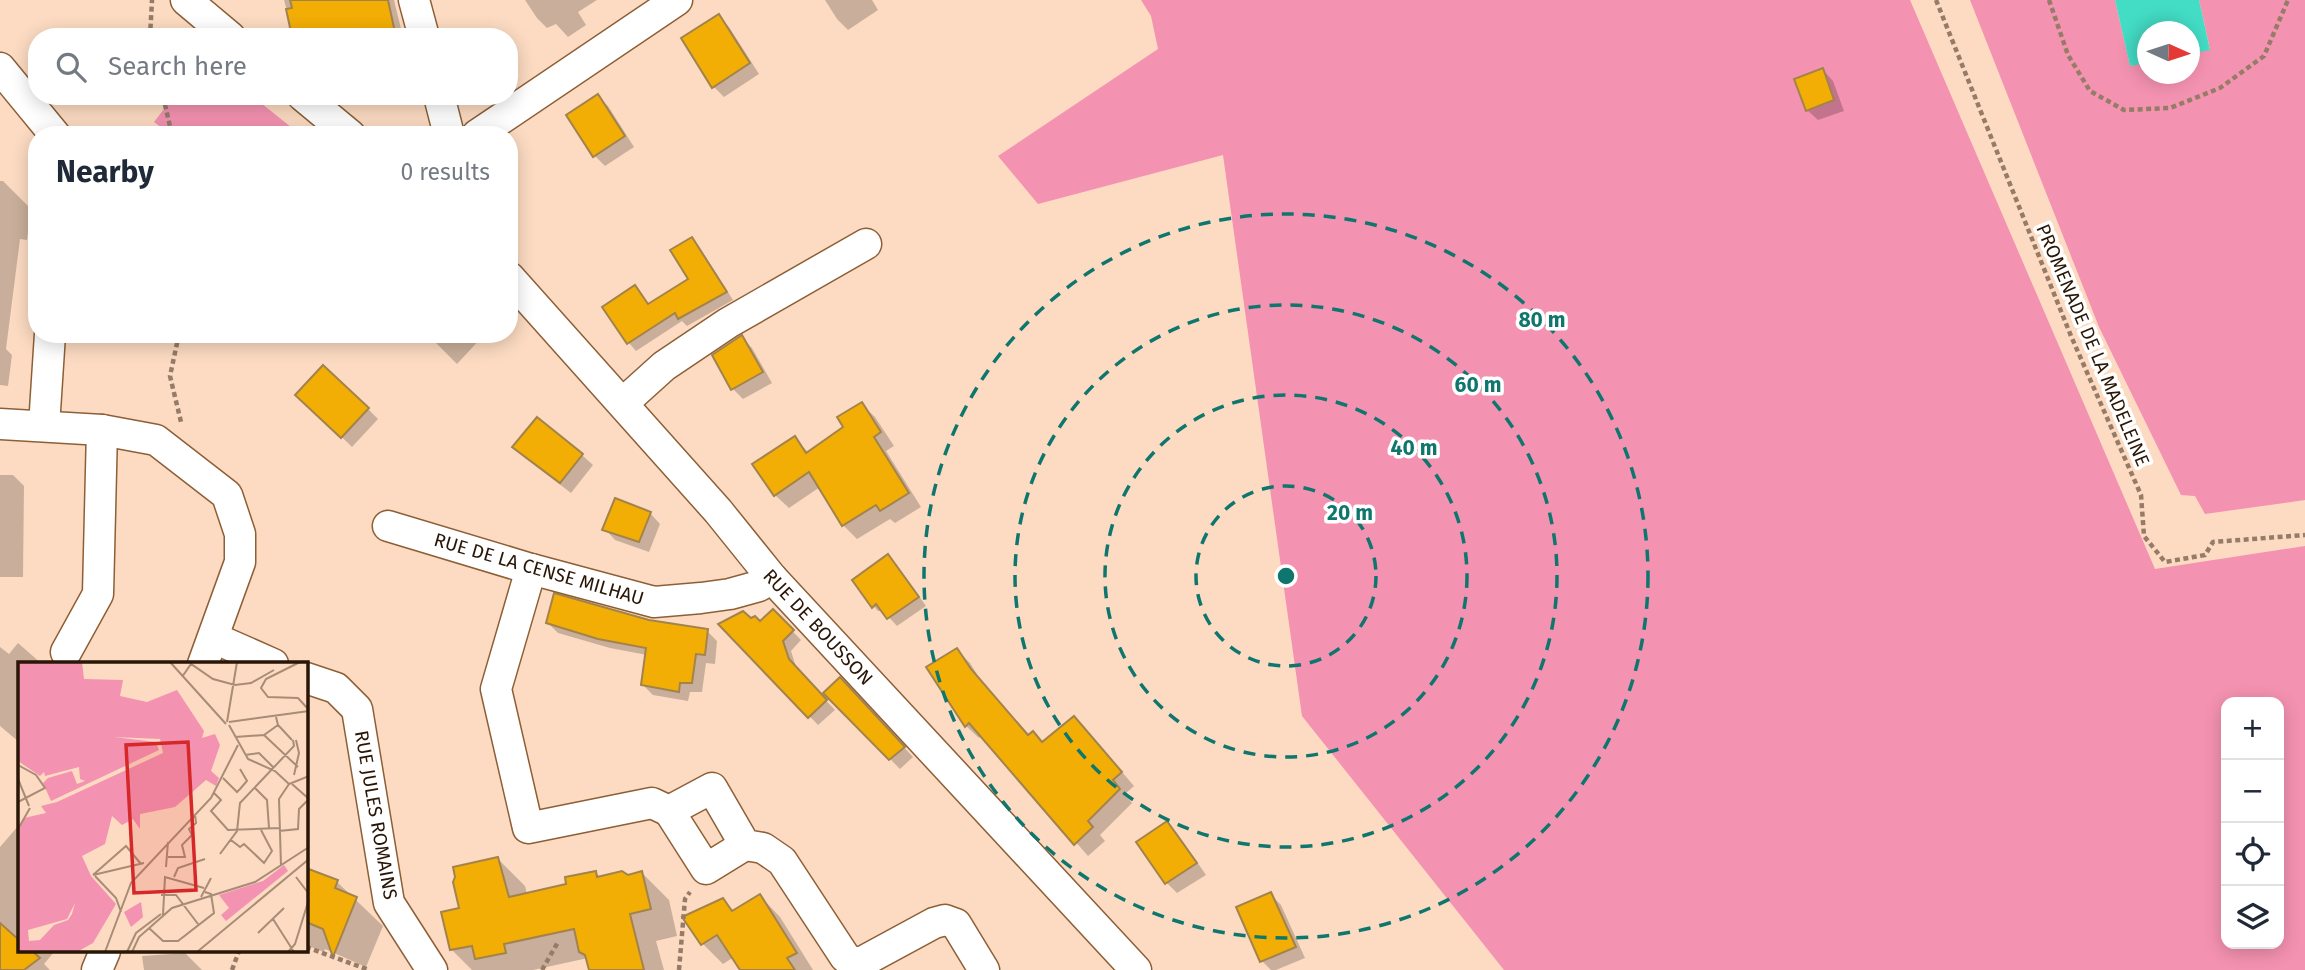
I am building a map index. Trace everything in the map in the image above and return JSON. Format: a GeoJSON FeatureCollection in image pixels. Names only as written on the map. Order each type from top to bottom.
{"type":"FeatureCollection","features":[{"type":"Feature","properties":{"kind":"street"},"geometry":{"type":"LineString","coordinates":[[186,0],[219,28]]}},
{"type":"Feature","properties":{"kind":"street"},"geometry":{"type":"LineString","coordinates":[[414,0],[422,28]]}},
{"type":"Feature","properties":{"kind":"street"},"geometry":{"type":"LineString","coordinates":[[490,126],[677,0]]}},
{"type":"Feature","properties":{"kind":"street"},"geometry":{"type":"LineString","coordinates":[[0,68],[28,102]]}},
{"type":"Feature","properties":{"kind":"street"},"geometry":{"type":"LineString","coordinates":[[30,105],[48,126]]}},
{"type":"Feature","properties":{"kind":"street"},"geometry":{"type":"LineString","coordinates":[[314,105],[339,126]]}},
{"type":"Feature","properties":{"kind":"street"},"geometry":{"type":"LineString","coordinates":[[441,105],[447,126]]}},
{"type":"Feature","properties":{"kind":"street"},"geometry":{"type":"LineString","coordinates":[[623,404],[664,366],[728,323],[866,244]]}},
{"type":"Feature","properties":{"kind":"street","name":"RUE DE BOUSSON"},"geometry":{"type":"LineString","coordinates":[[518,287],[718,512],[772,578],[1136,970]]}},
{"type":"Feature","properties":{"kind":"street"},"geometry":{"type":"LineString","coordinates":[[44,426],[49,343]]}},
{"type":"Feature","properties":{"kind":"street"},"geometry":{"type":"LineString","coordinates":[[0,424],[102,430],[156,440],[227,495],[240,534],[240,562],[208,651],[263,662]]}},
{"type":"Feature","properties":{"kind":"street"},"geometry":{"type":"LineString","coordinates":[[66,652],[98,594],[102,430]]}},
{"type":"Feature","properties":{"kind":"street","name":"RUE DE LA CENSE MILHAU"},"geometry":{"type":"LineString","coordinates":[[388,526],[531,569],[654,601],[730,594],[759,586],[772,578]]}},
{"type":"Feature","properties":{"kind":"street"},"geometry":{"type":"LineString","coordinates":[[531,569],[496,689],[528,828],[652,803],[669,811],[706,869],[745,845],[763,848],[782,861],[845,957],[852,962],[862,962],[934,923],[945,920],[956,924],[984,970]]}},
{"type":"Feature","properties":{"kind":"street","name":"RUE JULES ROMAINS"},"geometry":{"type":"LineString","coordinates":[[308,679],[336,688],[357,709],[389,903],[432,970]]}},
{"type":"Feature","properties":{"kind":"street"},"geometry":{"type":"LineString","coordinates":[[669,811],[712,788],[745,845]]}},
{"type":"Feature","properties":{"kind":"street"},"geometry":{"type":"LineString","coordinates":[[97,970],[103,953]]}},
{"type":"Feature","properties":{"kind":"path"},"geometry":{"type":"LineString","coordinates":[[150,28],[152,0]]}},
{"type":"Feature","properties":{"kind":"path","name":"PROMENADE DE LA MADELEINE"},"geometry":{"type":"LineString","coordinates":[[1936,0],[2071,336],[2141,495],[2144,536],[2165,562],[2205,555],[2214,542],[2305,535]]}},
{"type":"Feature","properties":{"kind":"path"},"geometry":{"type":"LineString","coordinates":[[2049,0],[2068,55],[2091,91],[2124,110],[2170,108],[2220,88],[2264,56],[2288,0]]}},
{"type":"Feature","properties":{"kind":"path"},"geometry":{"type":"LineString","coordinates":[[165,105],[170,126]]}},
{"type":"Feature","properties":{"kind":"path"},"geometry":{"type":"LineString","coordinates":[[177,343],[170,376],[183,431],[185,462]]}},
{"type":"Feature","properties":{"kind":"path"},"geometry":{"type":"LineString","coordinates":[[679,970],[685,899],[706,869]]}},
{"type":"Feature","properties":{"kind":"path"},"geometry":{"type":"LineString","coordinates":[[542,970],[558,942]]}},
{"type":"Feature","properties":{"kind":"path"},"geometry":{"type":"LineString","coordinates":[[308,948],[369,970]]}},
{"type":"Feature","properties":{"kind":"path"},"geometry":{"type":"LineString","coordinates":[[232,970],[238,953]]}},
{"type":"Feature","properties":{"kind":"shaded area"},"geometry":{"type":"Polygon","coordinates":[[[1141,0],[1910,0],[2155,569],[2305,546],[2305,970],[1504,970],[1302,716],[1223,155],[1038,204],[998,156],[1158,49],[1151,16],[1141,0]]]}},
{"type":"Feature","properties":{"kind":"shaded area"},"geometry":{"type":"Polygon","coordinates":[[[1970,0],[2115,0],[2130,66],[2137,64],[2137,84],[2200,84],[2200,52],[2210,49],[2199,0],[2305,0],[2305,500],[2205,514],[2195,496],[2181,495],[2099,327],[1970,0]]]}},
{"type":"Feature","properties":{"kind":"shaded area"},"geometry":{"type":"Polygon","coordinates":[[[167,105],[263,105],[290,126],[159,126],[154,122],[167,105]]]}},
{"type":"Feature","properties":{"kind":"water"},"geometry":{"type":"Polygon","coordinates":[[[2115,0],[2199,0],[2210,50],[2200,52],[2200,21],[2137,21],[2137,65],[2130,66],[2115,0]]]}},
{"type":"Feature","properties":{"kind":"building"},"geometry":{"type":"Polygon","coordinates":[[[290,0],[388,0],[394,28],[290,28],[286,9],[292,8],[290,0]]]}},
{"type":"Feature","properties":{"kind":"building"},"geometry":{"type":"Polygon","coordinates":[[[719,14],[750,63],[712,88],[681,38],[719,14]]]}},
{"type":"Feature","properties":{"kind":"building"},"geometry":{"type":"Polygon","coordinates":[[[1823,68],[1834,100],[1806,111],[1794,79],[1823,68]]]}},
{"type":"Feature","properties":{"kind":"building"},"geometry":{"type":"Polygon","coordinates":[[[598,94],[625,136],[593,157],[566,115],[598,94]]]}},
{"type":"Feature","properties":{"kind":"building"},"geometry":{"type":"Polygon","coordinates":[[[692,237],[727,292],[678,319],[675,313],[627,344],[602,307],[635,285],[648,304],[688,279],[670,250],[692,237]]]}},
{"type":"Feature","properties":{"kind":"building"},"geometry":{"type":"Polygon","coordinates":[[[742,335],[763,372],[731,390],[712,355],[742,335]]]}},
{"type":"Feature","properties":{"kind":"building"},"geometry":{"type":"Polygon","coordinates":[[[323,365],[369,408],[341,438],[295,395],[323,365]]]}},
{"type":"Feature","properties":{"kind":"building"},"geometry":{"type":"Polygon","coordinates":[[[862,402],[881,432],[874,437],[909,493],[880,511],[876,505],[842,526],[809,472],[774,496],[752,464],[795,436],[806,453],[843,427],[837,417],[862,402]]]}},
{"type":"Feature","properties":{"kind":"building"},"geometry":{"type":"Polygon","coordinates":[[[537,417],[583,454],[560,483],[512,447],[537,417]]]}},
{"type":"Feature","properties":{"kind":"building"},"geometry":{"type":"Polygon","coordinates":[[[615,498],[651,512],[639,542],[602,530],[615,498]]]}},
{"type":"Feature","properties":{"kind":"building"},"geometry":{"type":"Polygon","coordinates":[[[888,554],[919,597],[887,619],[876,604],[872,608],[852,580],[888,554]]]}},
{"type":"Feature","properties":{"kind":"building"},"geometry":{"type":"Polygon","coordinates":[[[554,593],[649,620],[708,629],[705,655],[696,654],[692,683],[680,683],[679,692],[641,685],[646,648],[598,639],[546,623],[554,593]]]}},
{"type":"Feature","properties":{"kind":"building"},"geometry":{"type":"Polygon","coordinates":[[[773,609],[794,630],[783,641],[789,659],[827,700],[808,718],[718,624],[743,611],[760,621],[773,609]]]}},
{"type":"Feature","properties":{"kind":"building"},"geometry":{"type":"Polygon","coordinates":[[[957,648],[971,669],[1028,735],[1033,731],[1042,742],[1074,716],[1122,772],[1113,780],[1120,789],[1088,821],[1093,827],[1074,845],[969,723],[965,727],[926,667],[957,648]]]}},
{"type":"Feature","properties":{"kind":"building"},"geometry":{"type":"Polygon","coordinates":[[[840,677],[905,747],[889,760],[823,693],[840,677]]]}},
{"type":"Feature","properties":{"kind":"building"},"geometry":{"type":"Polygon","coordinates":[[[1167,821],[1197,863],[1165,884],[1136,842],[1167,821]]]}},
{"type":"Feature","properties":{"kind":"building"},"geometry":{"type":"Polygon","coordinates":[[[498,857],[509,897],[566,884],[565,877],[596,871],[597,877],[622,871],[628,875],[642,871],[651,909],[630,914],[644,970],[589,970],[585,955],[579,952],[574,929],[504,944],[506,953],[475,959],[472,946],[450,950],[441,912],[459,908],[453,882],[453,867],[498,857]]]}},
{"type":"Feature","properties":{"kind":"building"},"geometry":{"type":"Polygon","coordinates":[[[308,869],[338,880],[335,888],[357,897],[333,957],[323,929],[308,923],[308,869]]]}},
{"type":"Feature","properties":{"kind":"building"},"geometry":{"type":"Polygon","coordinates":[[[1271,892],[1296,947],[1260,962],[1236,907],[1271,892]]]}},
{"type":"Feature","properties":{"kind":"building"},"geometry":{"type":"Polygon","coordinates":[[[760,894],[797,953],[787,958],[795,970],[740,970],[717,935],[701,945],[682,917],[723,898],[732,911],[760,894]]]}},
{"type":"Feature","properties":{"kind":"building"},"geometry":{"type":"Polygon","coordinates":[[[0,923],[18,939],[18,953],[34,953],[40,958],[24,970],[0,970],[0,923]]]}}]}
